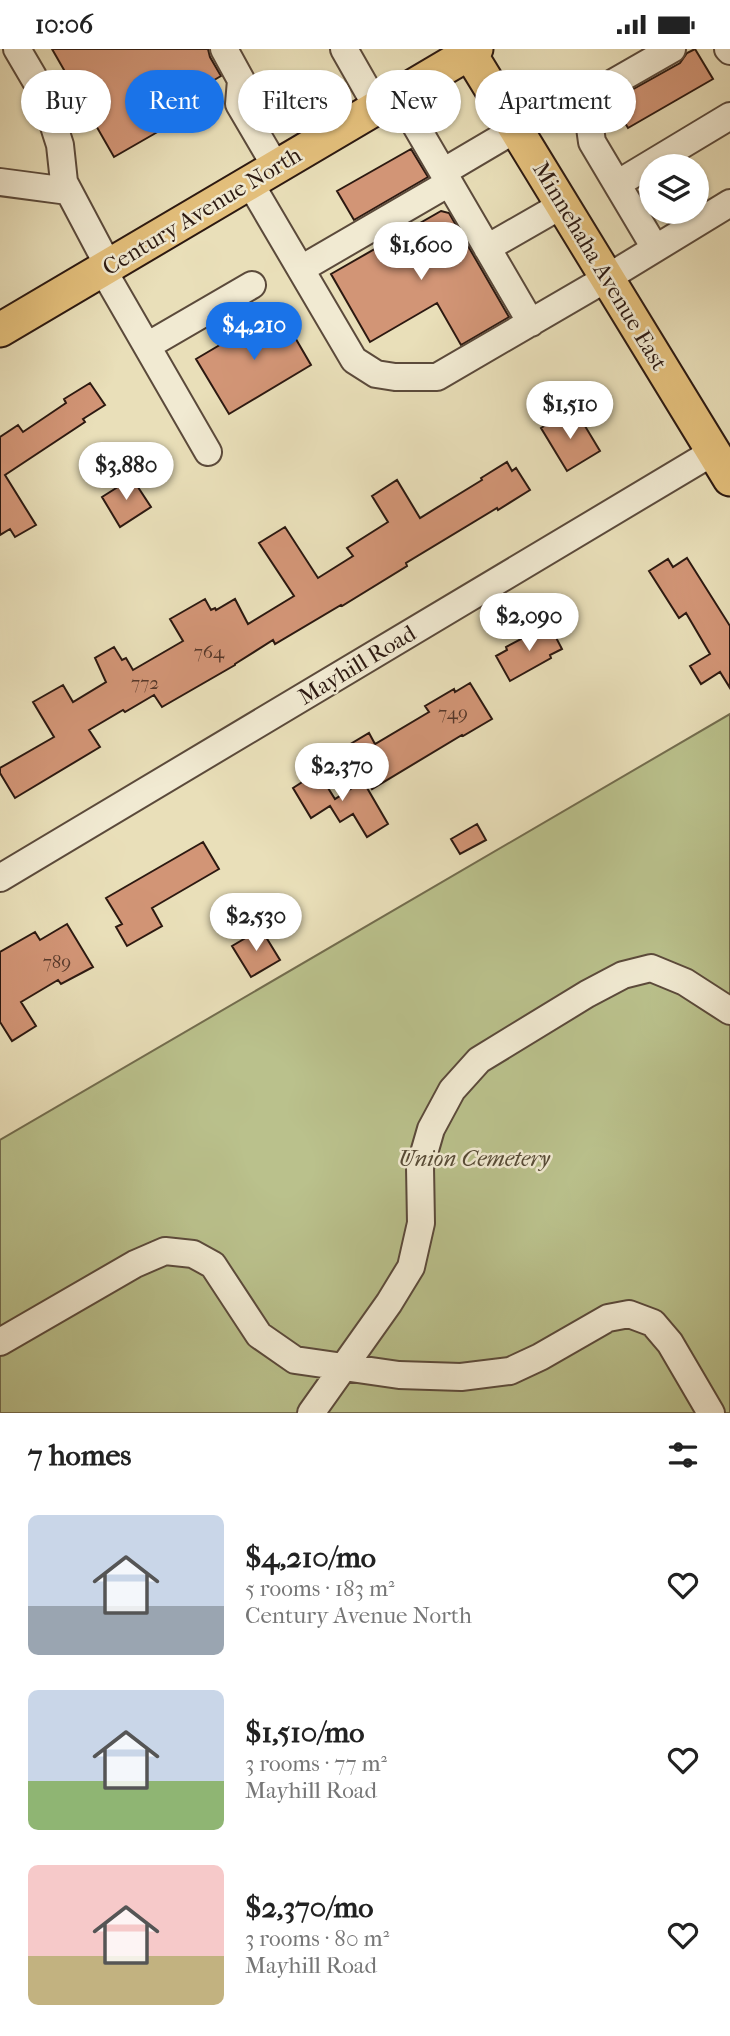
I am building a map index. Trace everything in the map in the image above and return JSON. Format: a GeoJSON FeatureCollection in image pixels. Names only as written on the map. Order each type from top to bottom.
{"type":"FeatureCollection","features":[{"type":"Feature","properties":{"kind":"main road","name":"Century Avenue North"},"geometry":{"type":"LineString","coordinates":[[438,70],[471,50]]}},
{"type":"Feature","properties":{"kind":"main road","name":"Minnehaha Avenue East"},"geometry":{"type":"LineString","coordinates":[[471,50],[482,70]]}},
{"type":"Feature","properties":{"kind":"main road","name":"Century Avenue North"},"geometry":{"type":"LineString","coordinates":[[0,330],[366,114]]}},
{"type":"Feature","properties":{"kind":"main road","name":"Minnehaha Avenue East"},"geometry":{"type":"LineString","coordinates":[[518,133],[722,465]]}},
{"type":"Feature","properties":{"kind":"street"},"geometry":{"type":"LineString","coordinates":[[17,49],[44,95],[60,145],[64,182],[68,191],[147,346],[208,452]]}},
{"type":"Feature","properties":{"kind":"street"},"geometry":{"type":"LineString","coordinates":[[224,49],[241,80],[239,104],[263,175],[302,269],[354,359],[376,375],[437,377],[730,203]]}},
{"type":"Feature","properties":{"kind":"street"},"geometry":{"type":"LineString","coordinates":[[344,49],[366,75]]}},
{"type":"Feature","properties":{"kind":"street"},"geometry":{"type":"LineString","coordinates":[[655,248],[592,142],[588,113],[597,92],[672,49]]}},
{"type":"Feature","properties":{"kind":"street"},"geometry":{"type":"LineString","coordinates":[[617,184],[730,116]]}},
{"type":"Feature","properties":{"kind":"street"},"geometry":{"type":"LineString","coordinates":[[412,133],[446,178],[531,323]]}},
{"type":"Feature","properties":{"kind":"street"},"geometry":{"type":"LineString","coordinates":[[302,269],[446,178],[510,133]]}},
{"type":"Feature","properties":{"kind":"street"},"geometry":{"type":"LineString","coordinates":[[0,182],[68,191]]}},
{"type":"Feature","properties":{"kind":"street"},"geometry":{"type":"LineString","coordinates":[[487,249],[562,205]]}},
{"type":"Feature","properties":{"kind":"street"},"geometry":{"type":"LineString","coordinates":[[147,346],[252,285]]}},
{"type":"Feature","properties":{"kind":"street","name":"Mayhill Road"},"geometry":{"type":"LineString","coordinates":[[0,877],[722,465]]}},
{"type":"Feature","properties":{"kind":"street"},"geometry":{"type":"LineString","coordinates":[[311,1413],[389,1303],[411,1266],[421,1223],[420,1167],[431,1129],[452,1090],[479,1059],[587,994],[623,975],[651,968],[685,982],[730,1011]]}},
{"type":"Feature","properties":{"kind":"street"},"geometry":{"type":"LineString","coordinates":[[0,1342],[135,1264],[165,1251],[193,1254],[213,1265],[259,1335],[295,1360],[399,1375],[461,1377],[509,1371],[540,1357],[608,1318],[629,1314],[653,1323],[670,1343],[711,1413]]}},
{"type":"Feature","properties":{"kind":"green space","name":"Union Cemetery"},"geometry":{"type":"Polygon","coordinates":[[[730,714],[730,1413],[0,1413],[0,1140],[730,714]]]}},
{"type":"Feature","properties":{"kind":"building"},"geometry":{"type":"Polygon","coordinates":[[[52,49],[208,49],[218,70],[125,70],[125,133],[156,133],[114,157],[100,133],[111,133],[111,70],[64,70],[52,49]]]}},
{"type":"Feature","properties":{"kind":"building"},"geometry":{"type":"Polygon","coordinates":[[[695,49],[713,79],[636,123],[636,88],[680,63],[687,53],[695,49]]]}},
{"type":"Feature","properties":{"kind":"building"},"geometry":{"type":"Polygon","coordinates":[[[411,149],[428,177],[354,220],[337,191],[411,149]]]}},
{"type":"Feature","properties":{"kind":"building"},"geometry":{"type":"Polygon","coordinates":[[[441,211],[449,213],[509,317],[461,345],[437,303],[370,342],[331,274],[441,211]]]}},
{"type":"Feature","properties":{"kind":"building"},"geometry":{"type":"Polygon","coordinates":[[[279,310],[311,365],[229,414],[196,359],[279,310]]]}},
{"type":"Feature","properties":{"kind":"building"},"geometry":{"type":"Polygon","coordinates":[[[90,383],[105,405],[83,419],[85,422],[5,475],[36,525],[15,537],[10,529],[0,535],[0,437],[18,425],[23,432],[66,403],[64,399],[90,383]]]}},
{"type":"Feature","properties":{"kind":"building"},"geometry":{"type":"Polygon","coordinates":[[[570,411],[577,424],[582,421],[600,451],[567,471],[541,428],[570,411]]]}},
{"type":"Feature","properties":{"kind":"building"},"geometry":{"type":"Polygon","coordinates":[[[507,462],[512,471],[516,468],[530,490],[406,563],[407,566],[342,606],[275,644],[273,640],[162,707],[154,695],[89,730],[100,747],[15,798],[0,773],[0,768],[54,737],[33,702],[63,685],[73,702],[106,682],[95,658],[114,647],[122,660],[126,658],[133,670],[183,641],[170,619],[205,599],[211,610],[216,610],[235,599],[248,624],[294,596],[259,543],[285,527],[318,578],[353,556],[347,548],[388,522],[372,496],[397,480],[420,518],[507,462]]]}},
{"type":"Feature","properties":{"kind":"building"},"geometry":{"type":"Polygon","coordinates":[[[132,478],[151,507],[120,527],[102,497],[132,478]]]}},
{"type":"Feature","properties":{"kind":"building"},"geometry":{"type":"Polygon","coordinates":[[[687,558],[730,626],[730,688],[720,672],[701,684],[690,666],[710,654],[686,613],[679,618],[649,571],[668,559],[673,567],[687,558]]]}},
{"type":"Feature","properties":{"kind":"building"},"geometry":{"type":"Polygon","coordinates":[[[550,626],[562,649],[510,681],[496,656],[507,650],[506,647],[550,626]]]}},
{"type":"Feature","properties":{"kind":"building"},"geometry":{"type":"Polygon","coordinates":[[[470,683],[492,719],[372,789],[347,746],[369,733],[375,744],[429,712],[425,706],[470,683]]]}},
{"type":"Feature","properties":{"kind":"building"},"geometry":{"type":"Polygon","coordinates":[[[318,772],[335,799],[363,781],[388,824],[367,837],[353,814],[340,822],[330,806],[311,818],[293,788],[318,772]]]}},
{"type":"Feature","properties":{"kind":"building"},"geometry":{"type":"Polygon","coordinates":[[[477,824],[486,840],[460,854],[451,839],[477,824]]]}},
{"type":"Feature","properties":{"kind":"building"},"geometry":{"type":"Polygon","coordinates":[[[203,842],[219,869],[152,908],[162,926],[127,946],[116,927],[122,924],[106,898],[203,842]]]}},
{"type":"Feature","properties":{"kind":"building"},"geometry":{"type":"Polygon","coordinates":[[[67,924],[93,967],[61,984],[58,980],[21,1002],[36,1026],[12,1041],[0,1022],[0,952],[35,932],[40,940],[67,924]]]}},
{"type":"Feature","properties":{"kind":"building"},"geometry":{"type":"Polygon","coordinates":[[[261,929],[280,960],[251,977],[232,946],[261,929]]]}}]}
